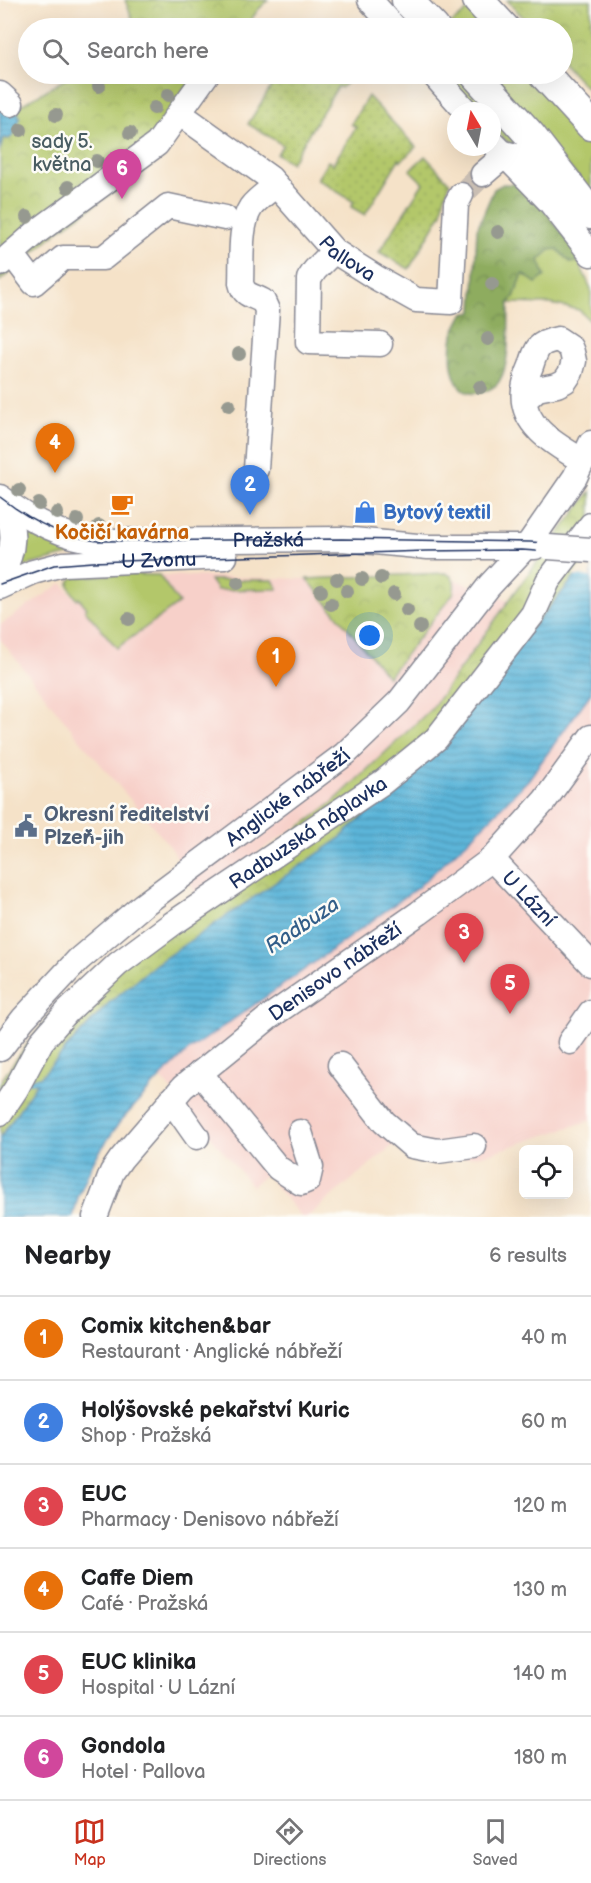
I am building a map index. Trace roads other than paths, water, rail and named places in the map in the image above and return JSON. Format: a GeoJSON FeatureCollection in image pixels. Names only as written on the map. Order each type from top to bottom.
{"type":"FeatureCollection","features":[{"type":"Feature","properties":{"kind":"main road"},"geometry":{"type":"LineString","coordinates":[[407,0],[424,18]]}},
{"type":"Feature","properties":{"kind":"main road"},"geometry":{"type":"LineString","coordinates":[[478,0],[495,18]]}},
{"type":"Feature","properties":{"kind":"main road"},"geometry":{"type":"LineString","coordinates":[[484,84],[530,135],[591,214]]}},
{"type":"Feature","properties":{"kind":"main road"},"geometry":{"type":"LineString","coordinates":[[553,84],[591,125]]}},
{"type":"Feature","properties":{"kind":"main road"},"geometry":{"type":"LineString","coordinates":[[493,157],[527,162],[565,180]]}},
{"type":"Feature","properties":{"kind":"street"},"geometry":{"type":"LineString","coordinates":[[370,0],[386,18]]}},
{"type":"Feature","properties":{"kind":"street"},"geometry":{"type":"LineString","coordinates":[[200,84],[157,144],[38,231],[6,259],[34,283],[63,258],[103,258],[168,206],[225,218]]}},
{"type":"Feature","properties":{"kind":"street"},"geometry":{"type":"LineString","coordinates":[[443,84],[458,102]]}},
{"type":"Feature","properties":{"kind":"street","name":"Pallova"},"geometry":{"type":"LineString","coordinates":[[179,113],[270,178],[334,251],[375,278],[416,300],[451,302],[456,204],[461,195]]}},
{"type":"Feature","properties":{"kind":"street"},"geometry":{"type":"LineString","coordinates":[[493,157],[551,203],[591,254]]}},
{"type":"Feature","properties":{"kind":"street"},"geometry":{"type":"LineString","coordinates":[[256,470],[267,310],[263,301],[242,290],[243,236],[250,208],[276,185]]}},
{"type":"Feature","properties":{"kind":"street"},"geometry":{"type":"LineString","coordinates":[[334,251],[309,279],[308,342],[380,345]]}},
{"type":"Feature","properties":{"kind":"street"},"geometry":{"type":"LineString","coordinates":[[524,401],[527,413],[539,430],[564,450],[587,452]]}},
{"type":"Feature","properties":{"kind":"street","name":"Anglické nábřeží"},"geometry":{"type":"LineString","coordinates":[[0,1048],[23,1019],[78,960],[143,905],[345,754],[399,702],[489,586],[537,547],[587,452]]}},
{"type":"Feature","properties":{"kind":"street"},"geometry":{"type":"LineString","coordinates":[[0,499],[14,535],[11,554],[0,577]]}},
{"type":"Feature","properties":{"kind":"street","name":"Pražská"},"geometry":{"type":"LineString","coordinates":[[0,499],[43,525],[76,537],[98,541],[342,539],[428,547],[537,547],[591,550]]}},
{"type":"Feature","properties":{"kind":"street","name":"Radbuzská náplavka"},"geometry":{"type":"LineString","coordinates":[[0,1113],[16,1089],[41,1042],[67,1012],[118,964],[172,924],[383,782],[436,739],[533,614],[548,581],[591,525]]}},
{"type":"Feature","properties":{"kind":"street","name":"U Zvonu"},"geometry":{"type":"LineString","coordinates":[[0,587],[33,572],[63,564],[214,557],[355,555],[428,547]]}},
{"type":"Feature","properties":{"kind":"street","name":"Denisovo nábřeží"},"geometry":{"type":"LineString","coordinates":[[94,1217],[112,1172],[171,1100],[200,1073],[268,1018],[492,859],[545,800],[591,737]]}},
{"type":"Feature","properties":{"kind":"street","name":"U Lázní"},"geometry":{"type":"LineString","coordinates":[[492,859],[591,964]]}},
{"type":"Feature","properties":{"kind":"street"},"geometry":{"type":"LineString","coordinates":[[570,1042],[591,1012]]}},
{"type":"Feature","properties":{"kind":"street"},"geometry":{"type":"LineString","coordinates":[[340,1065],[384,1122],[412,1146],[438,1151],[474,1146]]}},
{"type":"Feature","properties":{"kind":"street"},"geometry":{"type":"LineString","coordinates":[[200,1073],[278,1168],[301,1183],[308,1180],[311,1167],[300,1132]]}},
{"type":"Feature","properties":{"kind":"street"},"geometry":{"type":"LineString","coordinates":[[171,1100],[197,1137]]}},
{"type":"Feature","properties":{"kind":"water"},"geometry":{"type":"Polygon","coordinates":[[[0,105],[16,108],[20,118],[13,136],[8,139],[4,137],[0,150],[0,105]]]}},
{"type":"Feature","properties":{"kind":"water","name":"Radbuza"},"geometry":{"type":"Polygon","coordinates":[[[591,558],[591,693],[529,779],[417,888],[188,1051],[119,1123],[94,1160],[78,1197],[73,1217],[0,1217],[0,1138],[37,1083],[27,1083],[30,1078],[40,1077],[110,1002],[156,964],[338,840],[391,791],[399,776],[532,628],[591,558]]]}},
{"type":"Feature","properties":{"kind":"tunnel"},"geometry":{"type":"LineString","coordinates":[[461,195],[483,174]]}},
{"type":"Feature","properties":{"kind":"tram line"},"geometry":{"type":"LineString","coordinates":[[0,497],[22,513],[46,526],[71,536],[98,541],[342,539],[530,542],[591,546]]}},
{"type":"Feature","properties":{"kind":"tram line"},"geometry":{"type":"LineString","coordinates":[[0,584],[54,565],[93,562],[425,551],[522,550],[591,555]]}},
{"type":"Feature","properties":{"kind":"place","name":"Gondola"},"geometry":{"type":"Point","coordinates":[122,199]}},
{"type":"Feature","properties":{"kind":"place","name":"Caffe Diem"},"geometry":{"type":"Point","coordinates":[55,473]}},
{"type":"Feature","properties":{"kind":"place","name":"Kočičí kavárna"},"geometry":{"type":"Point","coordinates":[122,504]}},
{"type":"Feature","properties":{"kind":"place","name":"Bytový textil"},"geometry":{"type":"Point","coordinates":[365,512]}},
{"type":"Feature","properties":{"kind":"place","name":"Holýšovské pekařství Kuric"},"geometry":{"type":"Point","coordinates":[250,515]}},
{"type":"Feature","properties":{"kind":"place","name":"Comix kitchen&bar"},"geometry":{"type":"Point","coordinates":[276,687]}},
{"type":"Feature","properties":{"kind":"place","name":"Okresní ředitelství Plzeň-jih"},"geometry":{"type":"Point","coordinates":[26,826]}},
{"type":"Feature","properties":{"kind":"place","name":"EUC"},"geometry":{"type":"Point","coordinates":[464,963]}},
{"type":"Feature","properties":{"kind":"place","name":"EUC klinika"},"geometry":{"type":"Point","coordinates":[510,1014]}},
{"type":"Feature","properties":{"kind":"park label","name":"sady 5. května"},"geometry":{"type":"Point","coordinates":[62,152]}}]}
